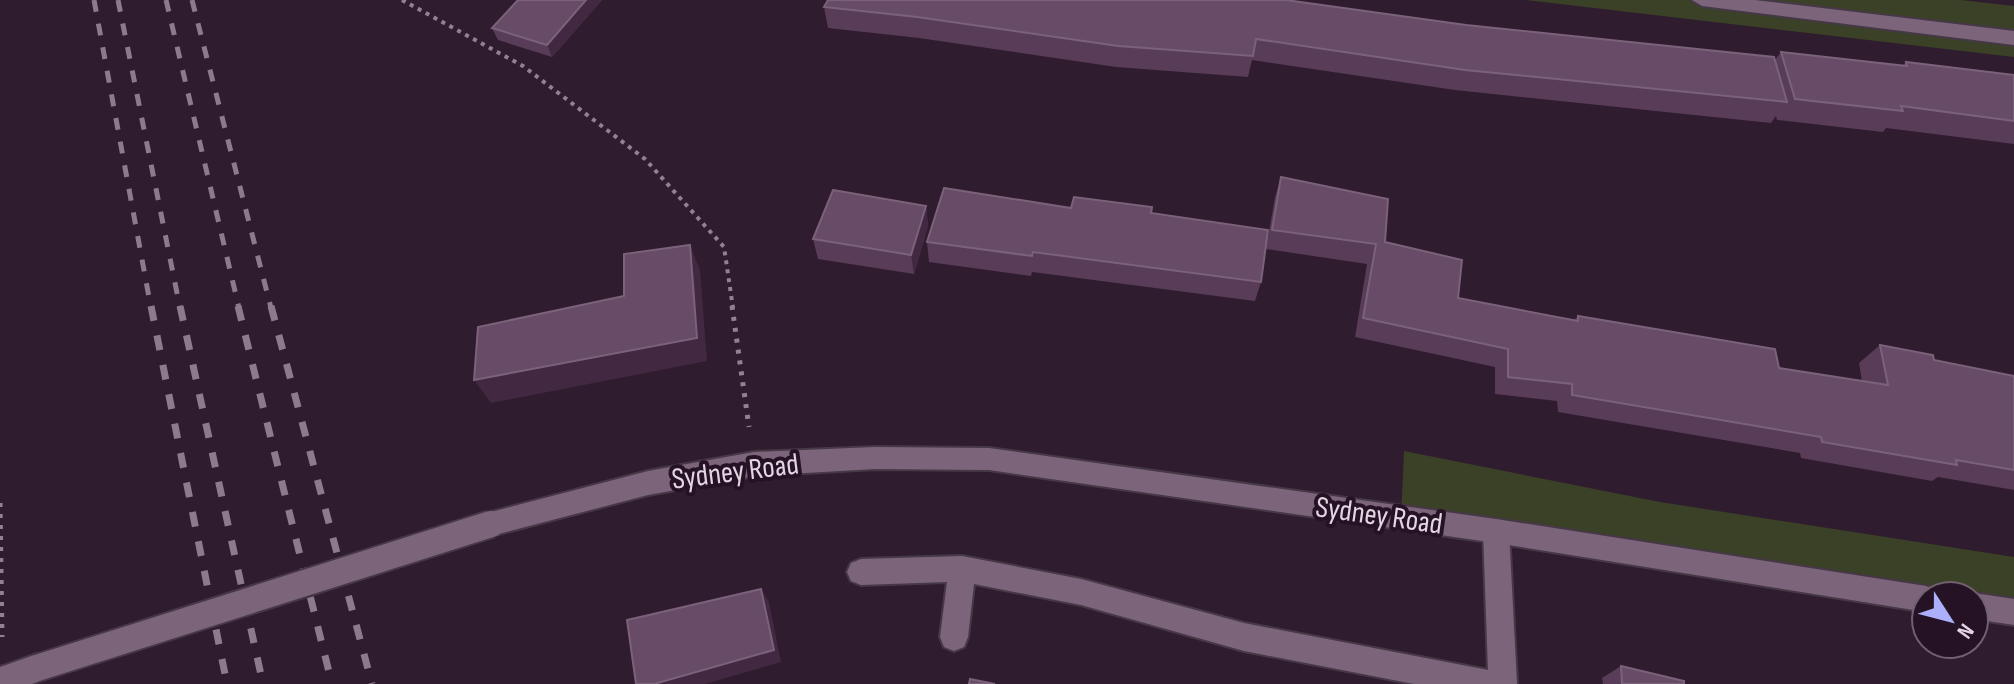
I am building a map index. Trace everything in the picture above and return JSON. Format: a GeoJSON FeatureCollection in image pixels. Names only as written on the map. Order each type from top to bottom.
{"type":"FeatureCollection","features":[{"type":"Feature","properties":{"kind":"street"},"geometry":{"type":"LineString","coordinates":[[1702,0],[2014,38]]}},
{"type":"Feature","properties":{"kind":"street","name":"Sydney Road"},"geometry":{"type":"LineString","coordinates":[[0,681],[491,524],[648,483],[754,464],[875,458],[989,459],[1496,531],[1910,596]]}},
{"type":"Feature","properties":{"kind":"street"},"geometry":{"type":"LineString","coordinates":[[1496,531],[1503,684]]}},
{"type":"Feature","properties":{"kind":"street"},"geometry":{"type":"LineString","coordinates":[[954,637],[962,569]]}},
{"type":"Feature","properties":{"kind":"street"},"geometry":{"type":"LineString","coordinates":[[861,572],[962,569],[1081,592],[1244,637],[1488,684]]}},
{"type":"Feature","properties":{"kind":"street"},"geometry":{"type":"LineString","coordinates":[[1990,608],[2014,612]]}},
{"type":"Feature","properties":{"kind":"path"},"geometry":{"type":"LineString","coordinates":[[402,0],[523,66],[645,159],[724,247],[754,464]]}},
{"type":"Feature","properties":{"kind":"path"},"geometry":{"type":"LineString","coordinates":[[0,503],[2,637]]}},
{"type":"Feature","properties":{"kind":"green space"},"geometry":{"type":"Polygon","coordinates":[[[1526,0],[1961,0],[2014,6],[2014,57],[1526,0]]]}},
{"type":"Feature","properties":{"kind":"green space"},"geometry":{"type":"Polygon","coordinates":[[[1404,451],[1660,502],[2014,557],[2014,612],[1990,602],[1990,580],[1910,580],[1910,594],[1401,518],[1404,451]]]}},
{"type":"Feature","properties":{"kind":"building"},"geometry":{"type":"Polygon","coordinates":[[[518,0],[586,0],[547,45],[492,28],[518,0]]]}},
{"type":"Feature","properties":{"kind":"building"},"geometry":{"type":"Polygon","coordinates":[[[828,0],[1286,0],[1466,25],[1774,57],[1787,102],[1465,70],[1256,39],[1253,56],[1118,46],[824,7],[828,0]]]}},
{"type":"Feature","properties":{"kind":"building"},"geometry":{"type":"Polygon","coordinates":[[[1781,52],[2014,75],[2014,121],[1901,106],[1903,111],[1795,99],[1781,52]]]}},
{"type":"Feature","properties":{"kind":"building"},"geometry":{"type":"Polygon","coordinates":[[[1281,177],[1388,199],[1385,242],[1462,260],[1458,298],[1578,321],[1578,316],[1775,349],[1779,368],[1888,385],[1880,345],[1933,355],[1934,360],[2014,376],[2014,470],[1956,460],[1957,465],[1822,442],[1821,437],[1572,395],[1572,384],[1508,377],[1508,349],[1363,318],[1376,244],[1272,230],[1281,177]]]}},
{"type":"Feature","properties":{"kind":"building"},"geometry":{"type":"Polygon","coordinates":[[[944,188],[1071,208],[1074,197],[1152,207],[1151,213],[1268,230],[1261,282],[1033,252],[1032,256],[927,242],[944,188]]]}},
{"type":"Feature","properties":{"kind":"building"},"geometry":{"type":"Polygon","coordinates":[[[833,190],[926,206],[911,255],[813,239],[833,190]]]}},
{"type":"Feature","properties":{"kind":"building"},"geometry":{"type":"Polygon","coordinates":[[[690,245],[697,338],[474,380],[478,327],[624,296],[624,254],[690,245]]]}},
{"type":"Feature","properties":{"kind":"building"},"geometry":{"type":"Polygon","coordinates":[[[761,589],[774,650],[654,684],[636,684],[627,620],[761,589]]]}},
{"type":"Feature","properties":{"kind":"building"},"geometry":{"type":"Polygon","coordinates":[[[1621,666],[1684,681],[1684,684],[1622,684],[1621,666]]]}},
{"type":"Feature","properties":{"kind":"building"},"geometry":{"type":"Polygon","coordinates":[[[970,679],[995,684],[969,684],[970,679]]]}},
{"type":"Feature","properties":{"kind":"railway"},"geometry":{"type":"LineString","coordinates":[[94,0],[151,308]]}},
{"type":"Feature","properties":{"kind":"railway"},"geometry":{"type":"LineString","coordinates":[[118,0],[180,308]]}},
{"type":"Feature","properties":{"kind":"railway"},"geometry":{"type":"LineString","coordinates":[[166,0],[239,308]]}},
{"type":"Feature","properties":{"kind":"railway"},"geometry":{"type":"LineString","coordinates":[[192,0],[271,308]]}},
{"type":"Feature","properties":{"kind":"railway"},"geometry":{"type":"LineString","coordinates":[[151,306],[227,684]]}},
{"type":"Feature","properties":{"kind":"railway"},"geometry":{"type":"LineString","coordinates":[[180,306],[263,684]]}},
{"type":"Feature","properties":{"kind":"railway"},"geometry":{"type":"LineString","coordinates":[[238,306],[332,684]]}},
{"type":"Feature","properties":{"kind":"railway"},"geometry":{"type":"LineString","coordinates":[[271,306],[372,684]]}}]}
